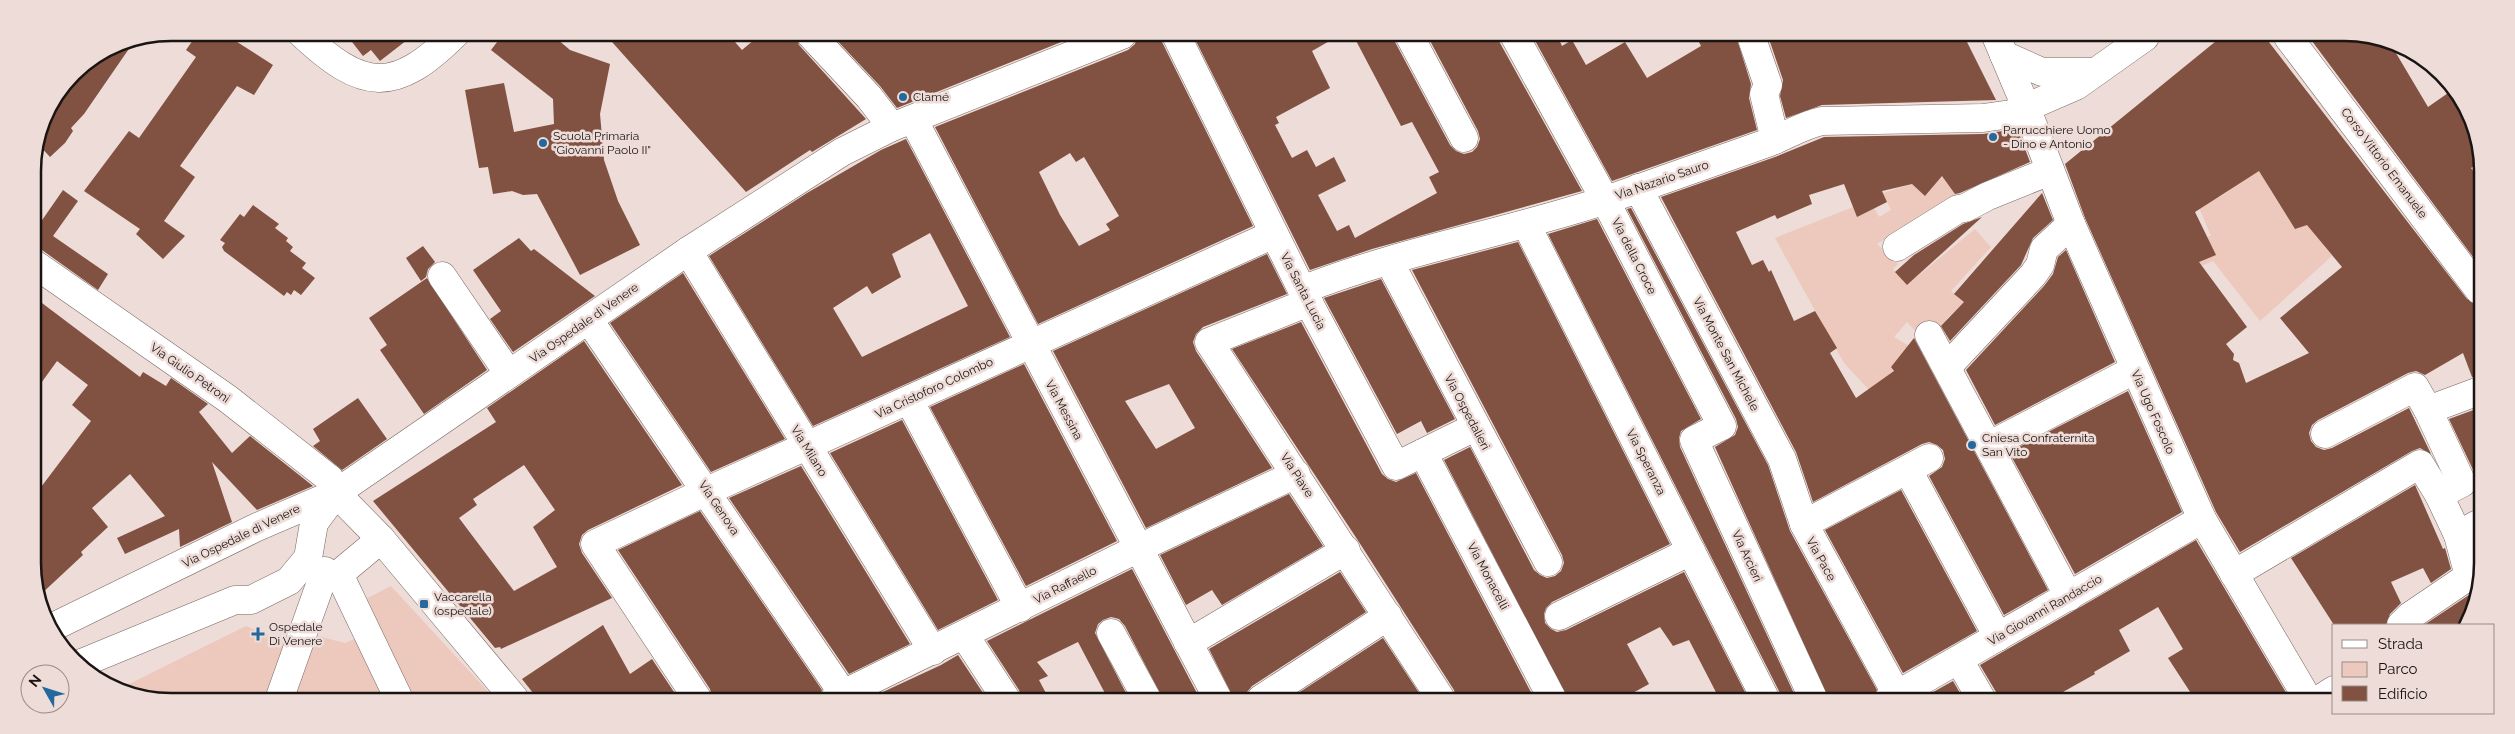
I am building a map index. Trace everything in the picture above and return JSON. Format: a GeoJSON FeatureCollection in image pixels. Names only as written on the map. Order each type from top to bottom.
{"type":"FeatureCollection","features":[{"type":"Feature","properties":{"kind":"street"},"geometry":{"type":"LineString","coordinates":[[1413,41],[1464,138]]}},
{"type":"Feature","properties":{"kind":"street","name":"Via della Croce"},"geometry":{"type":"LineString","coordinates":[[1518,41],[1605,200],[1722,426]]}},
{"type":"Feature","properties":{"kind":"street"},"geometry":{"type":"LineString","coordinates":[[1753,41],[1768,85],[1764,94],[1775,140]]}},
{"type":"Feature","properties":{"kind":"street","name":"Via Nazario Sauro"},"geometry":{"type":"LineString","coordinates":[[1306,296],[1342,274],[1526,224],[1605,200],[1775,140],[1804,125],[1822,121],[1983,118],[2011,114],[2076,86],[2099,72],[2140,41]]}},
{"type":"Feature","properties":{"kind":"street","name":"Corso Vittorio Emanuele"},"geometry":{"type":"LineString","coordinates":[[2291,41],[2474,283]]}},
{"type":"Feature","properties":{"kind":"street"},"geometry":{"type":"LineString","coordinates":[[311,42],[343,68],[373,78],[398,76],[418,67],[446,42]]}},
{"type":"Feature","properties":{"kind":"street","name":"Via Messina"},"geometry":{"type":"LineString","coordinates":[[817,42],[869,97],[902,123],[1030,344],[1215,693]]}},
{"type":"Feature","properties":{"kind":"street","name":"Via Ospedale di Venere"},"geometry":{"type":"LineString","coordinates":[[57,624],[255,528],[336,493],[688,251],[835,157],[902,123],[1103,42]]}},
{"type":"Feature","properties":{"kind":"street","name":"Via Santa Lucia"},"geometry":{"type":"LineString","coordinates":[[1179,42],[1274,234],[1396,466],[1475,427]]}},
{"type":"Feature","properties":{"kind":"street"},"geometry":{"type":"LineString","coordinates":[[2000,46],[2042,72],[2099,72]]}},
{"type":"Feature","properties":{"kind":"street","name":"Via Ugo Foscolo"},"geometry":{"type":"LineString","coordinates":[[2000,46],[2071,224],[2134,370],[2202,519],[2304,692]]}},
{"type":"Feature","properties":{"kind":"street"},"geometry":{"type":"LineString","coordinates":[[1897,246],[1958,209],[1965,208],[1988,196],[2050,171]]}},
{"type":"Feature","properties":{"kind":"street","name":"Via Monte San Michele"},"geometry":{"type":"LineString","coordinates":[[1638,188],[1782,460],[1804,524]]}},
{"type":"Feature","properties":{"kind":"street","name":"Via Speranza"},"geometry":{"type":"LineString","coordinates":[[1526,224],[1762,692]]}},
{"type":"Feature","properties":{"kind":"street"},"geometry":{"type":"LineString","coordinates":[[1948,366],[2033,275],[2040,265],[2044,250],[2071,224]]}},
{"type":"Feature","properties":{"kind":"street","name":"Via Cristoforo Colombo"},"geometry":{"type":"LineString","coordinates":[[694,693],[595,544],[707,491],[1274,234]]}},
{"type":"Feature","properties":{"kind":"street","name":"Via Milano"},"geometry":{"type":"LineString","coordinates":[[688,251],[806,447],[933,651]]}},
{"type":"Feature","properties":{"kind":"street","name":"Via Ospedalieri"},"geometry":{"type":"LineString","coordinates":[[1389,261],[1548,562]]}},
{"type":"Feature","properties":{"kind":"street","name":"Via Giulio Petroni"},"geometry":{"type":"LineString","coordinates":[[42,269],[228,399],[330,479],[336,493],[381,539],[510,693]]}},
{"type":"Feature","properties":{"kind":"street"},"geometry":{"type":"LineString","coordinates":[[442,276],[509,374]]}},
{"type":"Feature","properties":{"kind":"street","name":"Via Piave"},"geometry":{"type":"LineString","coordinates":[[1306,296],[1210,342],[1437,692]]}},
{"type":"Feature","properties":{"kind":"street","name":"Via Genova"},"geometry":{"type":"LineString","coordinates":[[589,320],[707,491],[839,693]]}},
{"type":"Feature","properties":{"kind":"street"},"geometry":{"type":"LineString","coordinates":[[1929,335],[1948,366],[2069,597]]}},
{"type":"Feature","properties":{"kind":"street"},"geometry":{"type":"LineString","coordinates":[[1990,445],[2134,370]]}},
{"type":"Feature","properties":{"kind":"street"},"geometry":{"type":"LineString","coordinates":[[2325,434],[2415,387],[2428,410],[2462,483],[2439,496]]}},
{"type":"Feature","properties":{"kind":"street"},"geometry":{"type":"LineString","coordinates":[[2428,410],[2474,393]]}},
{"type":"Feature","properties":{"kind":"street"},"geometry":{"type":"LineString","coordinates":[[909,400],[1020,608]]}},
{"type":"Feature","properties":{"kind":"street","name":"Via Arcieri"},"geometry":{"type":"LineString","coordinates":[[1722,426],[1694,440],[1810,692]]}},
{"type":"Feature","properties":{"kind":"street","name":"Via Monacelli"},"geometry":{"type":"LineString","coordinates":[[1423,453],[1549,692]]}},
{"type":"Feature","properties":{"kind":"street","name":"Via Pace"},"geometry":{"type":"LineString","coordinates":[[1889,692],[1804,524],[1919,464],[1998,637]]}},
{"type":"Feature","properties":{"kind":"street"},"geometry":{"type":"LineString","coordinates":[[2234,574],[2420,464],[2439,496],[2468,530],[2469,576],[2410,616],[2402,624]]}},
{"type":"Feature","properties":{"kind":"street","name":"Via Raffaello"},"geometry":{"type":"LineString","coordinates":[[851,693],[1137,549],[1296,474]]}},
{"type":"Feature","properties":{"kind":"street"},"geometry":{"type":"LineString","coordinates":[[336,493],[314,523],[324,568],[396,693]]}},
{"type":"Feature","properties":{"kind":"street","name":"Via Giovanni Randaccio"},"geometry":{"type":"LineString","coordinates":[[1902,692],[2202,519]]}},
{"type":"Feature","properties":{"kind":"street"},"geometry":{"type":"LineString","coordinates":[[87,661],[235,600],[251,600],[324,568],[381,539]]}},
{"type":"Feature","properties":{"kind":"street"},"geometry":{"type":"LineString","coordinates":[[1188,643],[1346,550]]}},
{"type":"Feature","properties":{"kind":"street"},"geometry":{"type":"LineString","coordinates":[[1558,616],[1691,551]]}},
{"type":"Feature","properties":{"kind":"street"},"geometry":{"type":"LineString","coordinates":[[281,693],[324,568]]}},
{"type":"Feature","properties":{"kind":"street"},"geometry":{"type":"LineString","coordinates":[[1271,692],[1388,616]]}},
{"type":"Feature","properties":{"kind":"street"},"geometry":{"type":"LineString","coordinates":[[1111,633],[1143,693]]}},
{"type":"Feature","properties":{"kind":"street"},"geometry":{"type":"LineString","coordinates":[[965,636],[1002,693]]}},
{"type":"Feature","properties":{"kind":"street"},"geometry":{"type":"LineString","coordinates":[[1959,660],[1977,692]]}},
{"type":"Feature","properties":{"kind":"green space"},"geometry":{"type":"Polygon","coordinates":[[[2263,168],[2269,188],[2295,229],[2316,216],[2319,239],[2332,256],[2260,321],[2213,261],[2194,269],[2198,239],[2211,236],[2198,205],[2216,192],[2219,197],[2229,191],[2215,169],[2263,168]]]}},
{"type":"Feature","properties":{"kind":"green space"},"geometry":{"type":"Polygon","coordinates":[[[1945,172],[1956,195],[1877,244],[1898,264],[1893,269],[1907,285],[1975,229],[1991,247],[1951,291],[1964,302],[1946,320],[1952,327],[1941,339],[1919,335],[1907,322],[1894,337],[1909,346],[1891,367],[1898,381],[1871,392],[1844,363],[1775,238],[1853,207],[1874,208],[1879,217],[1891,210],[1883,193],[1912,184],[1925,196],[1945,172]]]}},
{"type":"Feature","properties":{"kind":"green space"},"geometry":{"type":"Polygon","coordinates":[[[391,586],[489,693],[172,693],[155,692],[128,685],[246,626],[307,651],[314,635],[345,643],[373,631],[358,603],[391,586]]]}},
{"type":"Feature","properties":{"kind":"building"},"geometry":{"type":"Polygon","coordinates":[[[1329,41],[1312,51],[1330,88],[1276,117],[1279,123],[1275,125],[1292,158],[1307,150],[1316,167],[1334,157],[1346,181],[1318,195],[1337,231],[1349,225],[1355,238],[1437,193],[1429,177],[1439,172],[1412,122],[1401,126],[1356,41],[1395,41],[1450,145],[1456,151],[1464,154],[1472,152],[1477,147],[1480,139],[1478,131],[1430,41],[1500,41],[1582,191],[1372,249],[1310,270],[1196,42],[1329,41]]]}},
{"type":"Feature","properties":{"kind":"building"},"geometry":{"type":"Polygon","coordinates":[[[1535,41],[1560,41],[1562,46],[1573,41],[1586,65],[1625,42],[1647,78],[1701,46],[1699,41],[1738,41],[1751,84],[1749,98],[1757,130],[1612,181],[1535,41]]]}},
{"type":"Feature","properties":{"kind":"building"},"geometry":{"type":"Polygon","coordinates":[[[1770,41],[1967,41],[1996,100],[1822,105],[1786,118],[1780,96],[1783,80],[1770,41]]]}},
{"type":"Feature","properties":{"kind":"building"},"geometry":{"type":"Polygon","coordinates":[[[2216,41],[2268,41],[2467,299],[2474,302],[2474,377],[2472,377],[2463,353],[2425,375],[2416,371],[2408,373],[2318,420],[2312,425],[2309,433],[2311,441],[2316,447],[2324,450],[2332,448],[2409,408],[2431,454],[2420,448],[2412,451],[2240,552],[2216,512],[2085,218],[2065,164],[2216,41]],[[2259,171],[2195,212],[2216,255],[2199,262],[2247,327],[2226,344],[2234,354],[2233,360],[2239,363],[2246,383],[2309,353],[2280,318],[2342,267],[2307,225],[2295,229],[2259,171]]]}},
{"type":"Feature","properties":{"kind":"building"},"geometry":{"type":"Polygon","coordinates":[[[2312,41],[2360,42],[2395,52],[2428,107],[2448,93],[2464,122],[2473,155],[2474,166],[2471,168],[2474,172],[2474,258],[2312,41]]]}},
{"type":"Feature","properties":{"kind":"building"},"geometry":{"type":"Polygon","coordinates":[[[192,42],[237,42],[273,65],[254,95],[237,86],[180,166],[195,177],[164,221],[185,236],[163,259],[136,234],[140,229],[84,191],[129,131],[139,138],[196,57],[186,50],[192,42]]]}},
{"type":"Feature","properties":{"kind":"building"},"geometry":{"type":"Polygon","coordinates":[[[352,42],[405,42],[380,61],[371,50],[363,56],[352,42]]]}},
{"type":"Feature","properties":{"kind":"building"},"geometry":{"type":"Polygon","coordinates":[[[497,42],[560,42],[570,50],[610,64],[600,114],[604,160],[618,201],[640,245],[580,275],[537,194],[523,195],[512,191],[493,194],[488,167],[479,168],[465,90],[504,83],[514,132],[554,124],[553,99],[491,50],[497,42]]]}},
{"type":"Feature","properties":{"kind":"building"},"geometry":{"type":"Polygon","coordinates":[[[612,42],[735,42],[742,50],[752,42],[798,42],[866,119],[812,152],[810,150],[746,192],[612,42]]]}},
{"type":"Feature","properties":{"kind":"building"},"geometry":{"type":"Polygon","coordinates":[[[838,42],[1062,42],[897,108],[880,86],[838,42]]]}},
{"type":"Feature","properties":{"kind":"building"},"geometry":{"type":"Polygon","coordinates":[[[1136,42],[1162,42],[1253,226],[1038,324],[935,127],[1128,50],[1136,42]],[[1070,153],[1039,172],[1060,215],[1079,246],[1110,230],[1106,224],[1119,216],[1084,157],[1076,162],[1070,153]]]}},
{"type":"Feature","properties":{"kind":"building"},"geometry":{"type":"Polygon","coordinates":[[[129,49],[84,114],[71,128],[73,131],[65,143],[50,157],[43,150],[51,122],[63,99],[79,79],[99,63],[129,49]]]}},
{"type":"Feature","properties":{"kind":"building"},"geometry":{"type":"Polygon","coordinates":[[[2017,128],[2030,162],[1960,193],[1955,194],[1942,176],[1925,196],[1912,184],[1882,191],[1887,202],[1857,217],[1844,184],[1809,195],[1812,204],[1777,219],[1775,215],[1736,232],[1752,265],[1763,260],[1769,272],[1771,270],[1794,321],[1815,311],[1837,348],[1830,353],[1856,398],[1894,371],[1891,367],[1914,338],[2048,590],[2004,615],[1929,476],[1942,467],[1945,459],[1943,450],[1937,445],[1929,442],[1922,444],[1813,502],[1796,452],[1661,197],[1775,157],[1824,137],[1983,134],[2009,130],[2009,132],[2017,128]]]}},
{"type":"Feature","properties":{"kind":"building"},"geometry":{"type":"Polygon","coordinates":[[[906,139],[1010,337],[813,426],[709,256],[807,193],[881,150],[906,139]],[[930,233],[892,254],[901,277],[872,294],[867,286],[833,308],[862,357],[968,306],[930,233]]]}},
{"type":"Feature","properties":{"kind":"building"},"geometry":{"type":"Polygon","coordinates":[[[63,190],[78,201],[53,236],[108,274],[98,290],[42,250],[42,220],[63,190]]]}},
{"type":"Feature","properties":{"kind":"building"},"geometry":{"type":"Polygon","coordinates":[[[2042,193],[2053,220],[2033,238],[2021,265],[1950,341],[1941,326],[1964,302],[1954,294],[2042,193]]]}},
{"type":"Feature","properties":{"kind":"building"},"geometry":{"type":"Polygon","coordinates":[[[253,205],[279,224],[275,228],[288,238],[286,241],[293,247],[290,251],[306,263],[302,268],[315,278],[301,295],[294,290],[291,295],[287,292],[284,296],[224,251],[222,247],[225,243],[220,240],[240,214],[244,217],[253,205]]]}},
{"type":"Feature","properties":{"kind":"building"},"geometry":{"type":"Polygon","coordinates":[[[1631,208],[1768,465],[1790,531],[1877,690],[1876,692],[1826,692],[1715,447],[1735,435],[1738,427],[1736,419],[1627,209],[1631,208]]]}},
{"type":"Feature","properties":{"kind":"building"},"geometry":{"type":"Polygon","coordinates":[[[1982,217],[1907,285],[1895,272],[1914,255],[1963,224],[1982,217]]]}},
{"type":"Feature","properties":{"kind":"building"},"geometry":{"type":"Polygon","coordinates":[[[1597,219],[1701,419],[1681,431],[1679,438],[1680,447],[1793,692],[1780,692],[1548,234],[1597,219]]]}},
{"type":"Feature","properties":{"kind":"building"},"geometry":{"type":"Polygon","coordinates":[[[519,238],[531,251],[534,249],[595,296],[513,352],[490,319],[501,311],[473,270],[519,238]]]}},
{"type":"Feature","properties":{"kind":"building"},"geometry":{"type":"Polygon","coordinates":[[[1518,242],[1670,544],[1552,602],[1546,608],[1544,614],[1545,623],[1557,632],[1566,630],[1684,572],[1745,692],[1716,692],[1689,640],[1673,646],[1660,627],[1627,644],[1649,684],[1634,692],[1564,692],[1444,460],[1470,447],[1534,570],[1540,575],[1547,578],[1555,576],[1561,571],[1564,563],[1562,555],[1412,270],[1518,242]]]}},
{"type":"Feature","properties":{"kind":"building"},"geometry":{"type":"Polygon","coordinates":[[[423,246],[435,262],[428,269],[426,277],[421,281],[406,258],[423,246]]]}},
{"type":"Feature","properties":{"kind":"building"},"geometry":{"type":"Polygon","coordinates":[[[2066,250],[2115,362],[1995,425],[1966,370],[2044,286],[2053,274],[2058,257],[2066,250]]]}},
{"type":"Feature","properties":{"kind":"building"},"geometry":{"type":"Polygon","coordinates":[[[1267,254],[1287,294],[1203,327],[1196,334],[1193,342],[1196,351],[1272,468],[1146,528],[1053,351],[1267,254]],[[1169,384],[1125,401],[1156,449],[1195,428],[1169,384]]]}},
{"type":"Feature","properties":{"kind":"building"},"geometry":{"type":"Polygon","coordinates":[[[683,273],[785,439],[711,472],[610,323],[683,273]]]}},
{"type":"Feature","properties":{"kind":"building"},"geometry":{"type":"Polygon","coordinates":[[[427,278],[487,370],[424,414],[380,350],[387,345],[369,318],[427,278]]]}},
{"type":"Feature","properties":{"kind":"building"},"geometry":{"type":"Polygon","coordinates":[[[1381,279],[1455,419],[1427,433],[1421,421],[1397,434],[1324,298],[1381,279]]]}},
{"type":"Feature","properties":{"kind":"building"},"geometry":{"type":"Polygon","coordinates":[[[42,303],[140,377],[143,372],[166,386],[171,378],[208,404],[199,412],[232,453],[250,436],[313,486],[257,510],[212,462],[232,522],[180,547],[179,529],[125,554],[117,538],[165,516],[130,474],[92,508],[108,527],[81,552],[83,555],[45,591],[41,562],[41,487],[91,421],[72,405],[88,385],[57,361],[41,383],[42,303]]]}},
{"type":"Feature","properties":{"kind":"building"},"geometry":{"type":"Polygon","coordinates":[[[1301,322],[1382,474],[1396,482],[1416,473],[1531,692],[1455,692],[1359,542],[1232,349],[1301,322]]]}},
{"type":"Feature","properties":{"kind":"building"},"geometry":{"type":"Polygon","coordinates":[[[584,341],[682,485],[588,530],[582,535],[579,544],[582,553],[612,598],[501,649],[500,647],[495,648],[373,501],[496,422],[487,408],[584,341]],[[524,465],[473,499],[477,505],[459,518],[514,591],[557,567],[533,527],[555,510],[524,465]]]}},
{"type":"Feature","properties":{"kind":"building"},"geometry":{"type":"Polygon","coordinates":[[[1024,364],[1117,541],[1026,586],[930,407],[1024,364]]]}},
{"type":"Feature","properties":{"kind":"building"},"geometry":{"type":"Polygon","coordinates":[[[2128,391],[2182,512],[2075,574],[2009,452],[2128,391]]]}},
{"type":"Feature","properties":{"kind":"building"},"geometry":{"type":"Polygon","coordinates":[[[358,398],[387,439],[342,470],[313,446],[320,441],[313,429],[358,398]]]}},
{"type":"Feature","properties":{"kind":"building"},"geometry":{"type":"Polygon","coordinates":[[[2474,410],[2474,472],[2449,419],[2474,410]]]}},
{"type":"Feature","properties":{"kind":"building"},"geometry":{"type":"Polygon","coordinates":[[[902,420],[998,600],[938,630],[830,453],[902,420]]]}},
{"type":"Feature","properties":{"kind":"building"},"geometry":{"type":"Polygon","coordinates":[[[801,466],[910,644],[849,674],[729,498],[801,466]]]}},
{"type":"Feature","properties":{"kind":"building"},"geometry":{"type":"Polygon","coordinates":[[[2415,485],[2443,549],[2445,548],[2451,569],[2431,583],[2423,568],[2391,582],[2401,603],[2390,614],[2386,624],[2333,624],[2291,558],[2415,485]]]}},
{"type":"Feature","properties":{"kind":"building"},"geometry":{"type":"Polygon","coordinates":[[[1901,490],[1977,631],[1903,673],[1825,530],[1901,490]]]}},
{"type":"Feature","properties":{"kind":"building"},"geometry":{"type":"Polygon","coordinates":[[[1289,494],[1323,546],[1222,605],[1212,590],[1186,605],[1160,555],[1289,494]]]}},
{"type":"Feature","properties":{"kind":"building"},"geometry":{"type":"Polygon","coordinates":[[[700,511],[822,690],[821,693],[711,693],[618,550],[700,511]]]}},
{"type":"Feature","properties":{"kind":"building"},"geometry":{"type":"Polygon","coordinates":[[[2196,540],[2286,692],[2190,692],[2168,658],[2183,649],[2158,607],[2119,630],[2130,651],[2063,692],[1996,692],[1980,665],[2196,540]]]}},
{"type":"Feature","properties":{"kind":"building"},"geometry":{"type":"Polygon","coordinates":[[[1132,569],[1197,693],[1160,693],[1125,626],[1119,619],[1111,617],[1098,624],[1095,633],[1126,693],[1105,693],[1078,642],[1037,662],[1048,676],[1039,680],[1046,693],[1020,693],[987,641],[1132,569]]]}},
{"type":"Feature","properties":{"kind":"building"},"geometry":{"type":"Polygon","coordinates":[[[1340,572],[1366,612],[1252,686],[1247,693],[1231,693],[1209,649],[1340,572]]]}},
{"type":"Feature","properties":{"kind":"building"},"geometry":{"type":"Polygon","coordinates":[[[2469,595],[2458,624],[2426,624],[2469,595]]]}},
{"type":"Feature","properties":{"kind":"building"},"geometry":{"type":"Polygon","coordinates":[[[603,625],[630,674],[652,659],[675,693],[533,693],[522,679],[603,625]]]}},
{"type":"Feature","properties":{"kind":"building"},"geometry":{"type":"Polygon","coordinates":[[[1383,638],[1419,692],[1299,692],[1383,638]]]}},
{"type":"Feature","properties":{"kind":"building"},"geometry":{"type":"Polygon","coordinates":[[[958,655],[983,693],[881,693],[958,655]]]}},
{"type":"Feature","properties":{"kind":"building"},"geometry":{"type":"Polygon","coordinates":[[[1953,681],[1959,692],[1933,692],[1953,681]]]}},
{"type":"Feature","properties":{"kind":"place","name":"Clamé"},"geometry":{"type":"Point","coordinates":[903,97]}},
{"type":"Feature","properties":{"kind":"place","name":"Parrucchiere Uomo - Dino e Antonio"},"geometry":{"type":"Point","coordinates":[1993,137]}},
{"type":"Feature","properties":{"kind":"place","name":"Scuola Primaria \"Giovanni Paolo II\""},"geometry":{"type":"Point","coordinates":[543,143]}},
{"type":"Feature","properties":{"kind":"place","name":"Cniesa Confraternita San Vito"},"geometry":{"type":"Point","coordinates":[1972,445]}},
{"type":"Feature","properties":{"kind":"place","name":"Vaccarella (ospedale)"},"geometry":{"type":"Point","coordinates":[424,604]}},
{"type":"Feature","properties":{"kind":"place","name":"Ospedale Di Venere"},"geometry":{"type":"Point","coordinates":[258,634]}}]}
